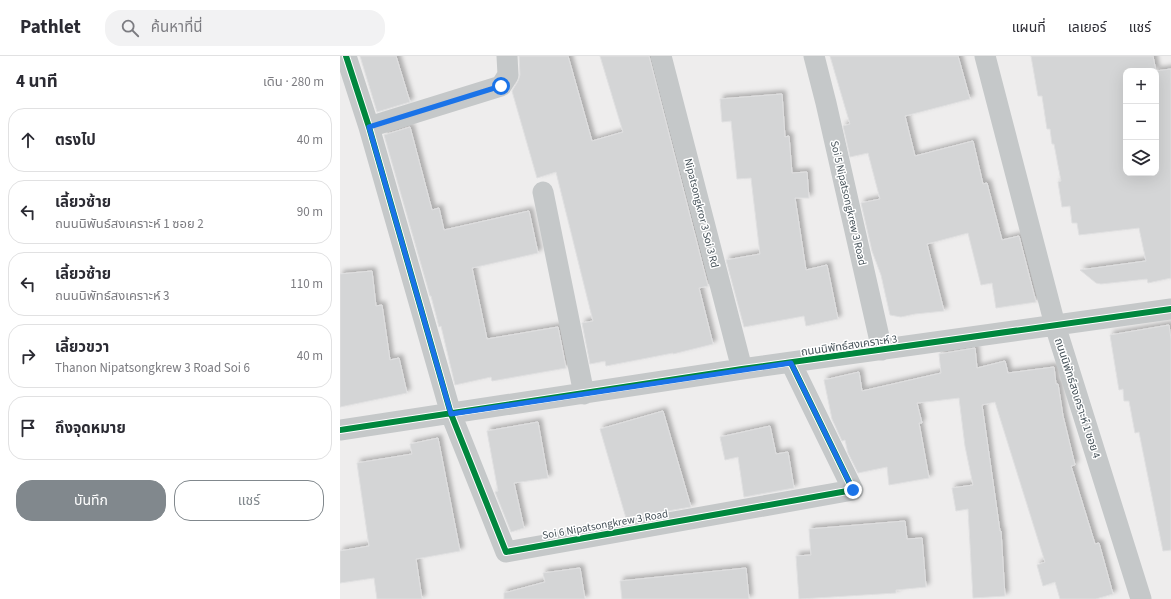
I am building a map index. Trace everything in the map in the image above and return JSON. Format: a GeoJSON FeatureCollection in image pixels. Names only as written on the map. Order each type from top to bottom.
{"type":"FeatureCollection","features":[{"type":"Feature","properties":{"kind":"street"},"geometry":{"type":"LineString","coordinates":[[346,56],[369,127],[451,414]]}},
{"type":"Feature","properties":{"kind":"street"},"geometry":{"type":"LineString","coordinates":[[369,127],[501,86],[508,75],[507,56]]}},
{"type":"Feature","properties":{"kind":"street","name":"Nipatsongkror 3 Soi 3 Rd"},"geometry":{"type":"LineString","coordinates":[[661,56],[742,369]]}},
{"type":"Feature","properties":{"kind":"street","name":"Soi 5 Nipatsongkrew 3 Road"},"geometry":{"type":"LineString","coordinates":[[814,56],[882,350]]}},
{"type":"Feature","properties":{"kind":"street","name":"ถนนนิพัทธ์สงเคราะห์ 1 ซอย 4"},"geometry":{"type":"LineString","coordinates":[[985,56],[1055,325],[1141,599]]}},
{"type":"Feature","properties":{"kind":"street"},"geometry":{"type":"LineString","coordinates":[[543,192],[584,394]]}},
{"type":"Feature","properties":{"kind":"street","name":"ถนนนิพัทธ์สงเคราะห์ 3"},"geometry":{"type":"LineString","coordinates":[[340,430],[742,369],[1171,309]]}},
{"type":"Feature","properties":{"kind":"street","name":"Soi 6 Nipatsongkrew 3 Road"},"geometry":{"type":"LineString","coordinates":[[451,414],[506,552],[853,490],[791,363]]}},
{"type":"Feature","properties":{"kind":"building"},"geometry":{"type":"Polygon","coordinates":[[[360,56],[396,56],[410,102],[377,112],[360,56]]]}},
{"type":"Feature","properties":{"kind":"building"},"geometry":{"type":"Polygon","coordinates":[[[519,56],[568,56],[592,141],[623,132],[600,56],[649,56],[708,286],[699,288],[713,344],[673,354],[606,366],[605,361],[590,364],[582,323],[593,321],[556,172],[537,178],[512,91],[520,75],[519,56]]]}},
{"type":"Feature","properties":{"kind":"building"},"geometry":{"type":"Polygon","coordinates":[[[830,56],[958,56],[970,99],[905,116],[915,156],[973,141],[983,184],[987,183],[1002,240],[1019,236],[1036,302],[996,308],[992,283],[981,285],[968,233],[927,244],[944,311],[901,317],[890,315],[881,275],[872,251],[861,203],[880,199],[868,153],[850,157],[843,126],[850,124],[830,56]]]}},
{"type":"Feature","properties":{"kind":"building"},"geometry":{"type":"Polygon","coordinates":[[[1031,56],[1153,56],[1155,68],[1123,68],[1123,176],[1159,176],[1159,71],[1171,69],[1171,278],[1148,283],[1147,279],[1101,284],[1096,283],[1080,270],[1146,261],[1139,228],[1079,235],[1077,223],[1072,223],[1070,206],[1062,207],[1058,182],[1061,181],[1054,144],[1052,144],[1050,129],[1047,129],[1042,96],[1038,96],[1031,56]]]}},
{"type":"Feature","properties":{"kind":"building"},"geometry":{"type":"Polygon","coordinates":[[[782,94],[785,137],[789,136],[792,173],[807,172],[809,198],[795,198],[806,270],[827,265],[838,319],[806,326],[804,316],[744,327],[726,260],[760,254],[751,178],[737,179],[731,121],[722,122],[720,99],[782,94]]]}},
{"type":"Feature","properties":{"kind":"building"},"geometry":{"type":"Polygon","coordinates":[[[410,127],[432,210],[439,208],[444,230],[529,211],[538,253],[472,268],[487,339],[558,327],[566,368],[492,381],[491,377],[455,385],[441,326],[439,327],[384,135],[410,127]]]}},
{"type":"Feature","properties":{"kind":"building"},"geometry":{"type":"Polygon","coordinates":[[[372,271],[376,306],[382,305],[390,360],[399,358],[407,393],[340,407],[340,274],[372,271]]]}},
{"type":"Feature","properties":{"kind":"building"},"geometry":{"type":"Polygon","coordinates":[[[1169,325],[1171,339],[1171,550],[1163,551],[1139,432],[1135,433],[1129,401],[1124,401],[1123,389],[1119,390],[1110,335],[1169,325]]]}},
{"type":"Feature","properties":{"kind":"building"},"geometry":{"type":"Polygon","coordinates":[[[975,348],[977,368],[1005,361],[1008,373],[1054,367],[1056,384],[1058,384],[1063,416],[1075,465],[1071,466],[1095,544],[1099,543],[1113,594],[1096,599],[1060,599],[1055,582],[1043,586],[1037,565],[1045,562],[995,402],[982,405],[1001,531],[1005,596],[973,598],[968,509],[956,511],[952,488],[973,485],[965,446],[959,398],[917,403],[922,423],[919,423],[929,478],[889,485],[887,467],[858,473],[848,453],[845,440],[842,441],[832,419],[824,380],[859,372],[862,391],[941,373],[939,354],[975,348]]]}},
{"type":"Feature","properties":{"kind":"building"},"geometry":{"type":"Polygon","coordinates":[[[663,411],[691,507],[626,518],[600,429],[663,411]]]}},
{"type":"Feature","properties":{"kind":"building"},"geometry":{"type":"Polygon","coordinates":[[[538,422],[548,478],[514,483],[524,528],[511,532],[495,492],[498,491],[487,431],[538,422]]]}},
{"type":"Feature","properties":{"kind":"building"},"geometry":{"type":"Polygon","coordinates":[[[770,426],[776,454],[788,452],[794,488],[744,497],[738,457],[725,460],[720,437],[770,426]]]}},
{"type":"Feature","properties":{"kind":"building"},"geometry":{"type":"Polygon","coordinates":[[[438,438],[460,551],[416,559],[422,599],[377,599],[374,578],[340,583],[340,551],[369,546],[357,463],[412,454],[410,444],[438,438]]]}},
{"type":"Feature","properties":{"kind":"building"},"geometry":{"type":"Polygon","coordinates":[[[905,521],[907,539],[922,538],[926,587],[896,590],[896,593],[799,599],[796,556],[811,555],[809,529],[905,521]]]}},
{"type":"Feature","properties":{"kind":"building"},"geometry":{"type":"Polygon","coordinates":[[[580,568],[585,599],[504,599],[504,593],[545,582],[543,573],[580,568]]]}},
{"type":"Feature","properties":{"kind":"building"},"geometry":{"type":"Polygon","coordinates":[[[746,568],[749,599],[622,599],[620,581],[746,568]]]}},
{"type":"Feature","properties":{"kind":"cycle path"},"geometry":{"type":"LineString","coordinates":[[346,56],[369,127],[451,414],[506,552],[853,490],[791,363]]}},
{"type":"Feature","properties":{"kind":"cycle path"},"geometry":{"type":"LineString","coordinates":[[340,430],[742,369],[1171,309]]}},
{"type":"Feature","properties":{"kind":"route"},"geometry":{"type":"LineString","coordinates":[[501,86],[369,127],[451,414],[742,369],[791,363],[853,490]]}}]}
